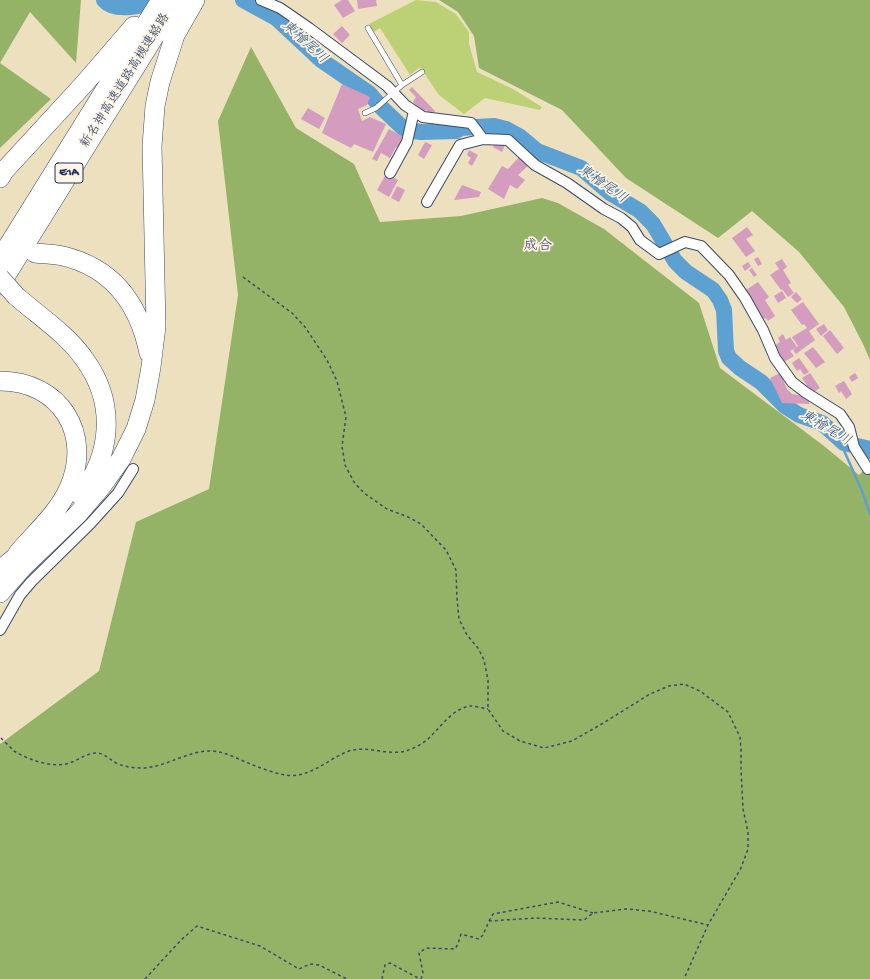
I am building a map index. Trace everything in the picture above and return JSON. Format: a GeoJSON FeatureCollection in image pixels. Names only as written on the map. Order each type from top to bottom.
{"type":"FeatureCollection","features":[{"type":"Feature","properties":{"kind":"highway"},"geometry":{"type":"LineString","coordinates":[[0,178],[4,171],[84,84],[122,60],[141,16],[152,0]]}},
{"type":"Feature","properties":{"kind":"highway","name":"新名神高速道路高槻連絡路"},"geometry":{"type":"LineString","coordinates":[[0,259],[122,60],[161,0]]}},
{"type":"Feature","properties":{"kind":"highway","name":"新名神高速道路高槻連絡路"},"geometry":{"type":"LineString","coordinates":[[0,285],[122,60],[177,0]]}},
{"type":"Feature","properties":{"kind":"highway"},"geometry":{"type":"LineString","coordinates":[[0,593],[22,568],[77,515],[121,460],[136,429],[145,400],[156,326],[152,146],[155,106],[165,63],[175,35],[194,0]]}},
{"type":"Feature","properties":{"kind":"highway"},"geometry":{"type":"LineString","coordinates":[[35,253],[62,256],[87,264],[112,280],[130,302],[140,321],[146,337],[151,367]]}},
{"type":"Feature","properties":{"kind":"highway"},"geometry":{"type":"LineString","coordinates":[[0,278],[4,285],[16,296],[69,341],[85,360],[97,379],[104,400],[106,417],[106,434],[102,453],[96,470],[86,488],[71,506],[46,531],[7,565]]}},
{"type":"Feature","properties":{"kind":"highway"},"geometry":{"type":"LineString","coordinates":[[0,381],[24,383],[40,389],[62,407],[70,421],[76,439],[77,454],[75,471],[68,490],[54,511],[7,565]]}},
{"type":"Feature","properties":{"kind":"street"},"geometry":{"type":"LineString","coordinates":[[261,0],[280,8],[298,20],[387,86],[405,105],[423,117],[471,123],[483,139]]}},
{"type":"Feature","properties":{"kind":"street"},"geometry":{"type":"LineString","coordinates":[[390,173],[407,142],[414,111]]}},
{"type":"Feature","properties":{"kind":"street"},"geometry":{"type":"LineString","coordinates":[[427,202],[460,145],[483,139],[508,140],[535,165],[567,183],[621,218],[632,227],[640,240],[659,254],[685,242],[701,246],[729,275],[745,298],[763,330],[775,358],[792,382],[840,414],[849,426],[854,447],[868,469]]}},
{"type":"Feature","properties":{"kind":"street"},"geometry":{"type":"LineString","coordinates":[[0,630],[20,595],[31,582],[90,524],[118,493],[133,469]]}},
{"type":"Feature","properties":{"kind":"lane"},"geometry":{"type":"LineString","coordinates":[[368,28],[402,85]]}},
{"type":"Feature","properties":{"kind":"lane"},"geometry":{"type":"LineString","coordinates":[[365,114],[376,108],[402,85],[422,72]]}},
{"type":"Feature","properties":{"kind":"path"},"geometry":{"type":"LineString","coordinates":[[243,277],[292,313],[305,328],[327,360],[337,381],[346,416],[342,446],[345,465],[354,482],[364,493],[387,509],[421,524],[446,550],[456,570],[459,619],[467,635],[478,648],[484,660],[488,680],[488,709],[503,731],[520,741],[544,748],[572,740],[600,725],[650,694],[669,686],[684,684],[700,691],[728,712],[740,737],[743,809],[748,832],[748,849],[741,868],[708,925],[684,979]]}},
{"type":"Feature","properties":{"kind":"path"},"geometry":{"type":"LineString","coordinates":[[1,738],[14,750],[31,759],[50,764],[67,764],[94,753],[103,754],[117,763],[131,767],[144,768],[193,754],[211,751],[228,754],[253,766],[285,775],[301,775],[350,750],[366,749],[388,752],[405,751],[417,746],[431,736],[454,712],[470,706],[488,709]]}},
{"type":"Feature","properties":{"kind":"path"},"geometry":{"type":"LineString","coordinates":[[382,979],[385,965],[390,963],[420,979],[423,973],[419,954],[426,948],[455,949],[461,934],[478,939],[483,935],[493,914],[558,902],[593,913],[626,909],[649,911],[708,925]]}},
{"type":"Feature","properties":{"kind":"path"},"geometry":{"type":"LineString","coordinates":[[489,921],[536,918],[584,920],[593,913]]}},
{"type":"Feature","properties":{"kind":"path"},"geometry":{"type":"LineString","coordinates":[[145,979],[181,940],[197,926],[260,946],[299,969],[310,964],[319,965],[347,979]]}},
{"type":"Feature","properties":{"kind":"green space"},"geometry":{"type":"Polygon","coordinates":[[[0,0],[81,0],[76,63],[30,12],[0,63],[0,0]]]}},
{"type":"Feature","properties":{"kind":"green space"},"geometry":{"type":"Polygon","coordinates":[[[416,0],[436,2],[456,14],[469,32],[469,44],[477,72],[513,89],[542,107],[540,110],[485,98],[464,114],[439,95],[420,67],[410,75],[380,28],[374,32],[369,24],[416,0]]]}},
{"type":"Feature","properties":{"kind":"green space"},"geometry":{"type":"Polygon","coordinates":[[[439,0],[870,0],[870,360],[844,307],[799,252],[752,211],[718,238],[626,178],[562,110],[479,68],[474,36],[458,12],[439,0]]]}},
{"type":"Feature","properties":{"kind":"green space"},"geometry":{"type":"Polygon","coordinates":[[[251,47],[296,128],[354,164],[380,222],[461,216],[542,198],[558,203],[604,229],[699,303],[720,368],[824,446],[859,475],[870,464],[870,979],[0,979],[0,744],[99,671],[136,522],[209,489],[238,295],[218,121],[251,47]]]}},
{"type":"Feature","properties":{"kind":"green space"},"geometry":{"type":"Polygon","coordinates":[[[0,63],[51,99],[0,148],[0,63]]]}},
{"type":"Feature","properties":{"kind":"building"},"geometry":{"type":"Polygon","coordinates":[[[342,0],[348,0],[355,11],[343,18],[334,5],[342,0]]]}},
{"type":"Feature","properties":{"kind":"building"},"geometry":{"type":"Polygon","coordinates":[[[357,0],[376,0],[377,6],[358,9],[357,0]]]}},
{"type":"Feature","properties":{"kind":"building"},"geometry":{"type":"Polygon","coordinates":[[[342,26],[350,35],[342,43],[333,34],[342,26]]]}},
{"type":"Feature","properties":{"kind":"building"},"geometry":{"type":"Polygon","coordinates":[[[342,84],[370,97],[367,105],[358,109],[362,121],[370,117],[386,124],[373,152],[354,144],[351,148],[322,133],[342,84]]]}},
{"type":"Feature","properties":{"kind":"building"},"geometry":{"type":"Polygon","coordinates":[[[412,87],[435,111],[431,115],[426,110],[423,113],[413,102],[416,97],[409,90],[412,87]]]}},
{"type":"Feature","properties":{"kind":"building"},"geometry":{"type":"Polygon","coordinates":[[[308,108],[325,118],[319,129],[301,119],[308,108]]]}},
{"type":"Feature","properties":{"kind":"building"},"geometry":{"type":"Polygon","coordinates":[[[389,129],[403,137],[397,148],[396,147],[390,158],[381,153],[377,161],[372,159],[389,129]]]}},
{"type":"Feature","properties":{"kind":"building"},"geometry":{"type":"Polygon","coordinates":[[[496,140],[505,145],[502,152],[493,147],[496,140]]]}},
{"type":"Feature","properties":{"kind":"building"},"geometry":{"type":"Polygon","coordinates":[[[425,142],[432,145],[424,159],[418,155],[425,142]]]}},
{"type":"Feature","properties":{"kind":"building"},"geometry":{"type":"Polygon","coordinates":[[[469,150],[478,155],[472,166],[468,163],[471,158],[467,155],[469,150]]]}},
{"type":"Feature","properties":{"kind":"building"},"geometry":{"type":"Polygon","coordinates":[[[521,155],[529,165],[518,175],[525,180],[517,189],[510,185],[504,199],[488,189],[502,166],[508,169],[521,155]]]}},
{"type":"Feature","properties":{"kind":"building"},"geometry":{"type":"Polygon","coordinates":[[[386,174],[398,180],[389,197],[377,190],[386,174]]]}},
{"type":"Feature","properties":{"kind":"building"},"geometry":{"type":"Polygon","coordinates":[[[462,185],[481,192],[479,197],[454,200],[462,185]]]}},
{"type":"Feature","properties":{"kind":"building"},"geometry":{"type":"Polygon","coordinates":[[[397,186],[405,190],[399,202],[391,198],[397,186]]]}},
{"type":"Feature","properties":{"kind":"building"},"geometry":{"type":"Polygon","coordinates":[[[747,227],[753,235],[746,239],[755,251],[746,257],[732,238],[747,227]]]}},
{"type":"Feature","properties":{"kind":"building"},"geometry":{"type":"Polygon","coordinates":[[[758,257],[762,264],[758,266],[754,259],[758,257]]]}},
{"type":"Feature","properties":{"kind":"building"},"geometry":{"type":"Polygon","coordinates":[[[782,259],[787,267],[783,270],[791,283],[788,285],[794,293],[788,297],[770,275],[779,269],[775,263],[782,259]]]}},
{"type":"Feature","properties":{"kind":"building"},"geometry":{"type":"Polygon","coordinates":[[[748,262],[751,266],[745,271],[742,266],[748,262]]]}},
{"type":"Feature","properties":{"kind":"building"},"geometry":{"type":"Polygon","coordinates":[[[752,268],[757,275],[754,277],[749,270],[752,268]]]}},
{"type":"Feature","properties":{"kind":"building"},"geometry":{"type":"Polygon","coordinates":[[[758,282],[769,297],[765,300],[775,316],[768,321],[766,318],[764,319],[743,292],[758,282]]]}},
{"type":"Feature","properties":{"kind":"building"},"geometry":{"type":"Polygon","coordinates":[[[782,291],[786,298],[778,303],[774,296],[782,291]]]}},
{"type":"Feature","properties":{"kind":"building"},"geometry":{"type":"Polygon","coordinates":[[[796,292],[802,299],[797,303],[791,297],[796,292]]]}},
{"type":"Feature","properties":{"kind":"building"},"geometry":{"type":"Polygon","coordinates":[[[803,302],[819,324],[809,331],[815,340],[796,354],[793,350],[798,346],[792,337],[807,328],[804,324],[802,325],[791,310],[803,302]]]}},
{"type":"Feature","properties":{"kind":"building"},"geometry":{"type":"Polygon","coordinates":[[[824,324],[828,330],[821,336],[816,329],[824,324]]]}},
{"type":"Feature","properties":{"kind":"building"},"geometry":{"type":"Polygon","coordinates":[[[830,330],[844,348],[837,354],[823,336],[830,330]]]}},
{"type":"Feature","properties":{"kind":"building"},"geometry":{"type":"Polygon","coordinates":[[[783,334],[786,340],[790,337],[797,347],[790,351],[794,356],[784,362],[774,346],[780,342],[778,338],[783,334]]]}},
{"type":"Feature","properties":{"kind":"building"},"geometry":{"type":"Polygon","coordinates":[[[813,347],[825,362],[816,368],[804,353],[813,347]]]}},
{"type":"Feature","properties":{"kind":"building"},"geometry":{"type":"Polygon","coordinates":[[[799,358],[809,372],[804,375],[800,369],[797,371],[792,363],[799,358]]]}},
{"type":"Feature","properties":{"kind":"building"},"geometry":{"type":"Polygon","coordinates":[[[780,373],[787,389],[792,394],[809,397],[809,404],[782,403],[770,378],[780,373]]]}},
{"type":"Feature","properties":{"kind":"building"},"geometry":{"type":"Polygon","coordinates":[[[810,373],[820,388],[812,393],[802,378],[810,373]]]}},
{"type":"Feature","properties":{"kind":"building"},"geometry":{"type":"Polygon","coordinates":[[[855,373],[858,378],[852,382],[849,377],[855,373]]]}},
{"type":"Feature","properties":{"kind":"building"},"geometry":{"type":"Polygon","coordinates":[[[844,381],[852,394],[846,399],[841,391],[839,393],[835,386],[844,381]]]}},
{"type":"Feature","properties":{"kind":"waterway","name":"東檜尾川"},"geometry":{"type":"LineString","coordinates":[[104,0],[109,4],[124,7],[132,7],[161,0]]}},
{"type":"Feature","properties":{"kind":"waterway","name":"東檜尾川"},"geometry":{"type":"LineString","coordinates":[[243,0],[276,18],[321,60],[369,93],[403,128],[421,132],[456,131],[460,128],[494,126],[506,129],[519,136],[537,151],[581,168],[610,193],[640,211],[653,224],[675,261],[686,272],[713,290],[720,300],[724,310],[726,351],[729,358],[740,368],[761,382],[785,406],[799,415],[822,423],[844,443],[866,448],[870,451]]}},
{"type":"Feature","properties":{"kind":"waterway"},"geometry":{"type":"LineString","coordinates":[[838,437],[862,491],[870,514]]}},
{"type":"Feature","properties":{"kind":"district","name":"成合"},"geometry":{"type":"Point","coordinates":[538,247]}}]}
